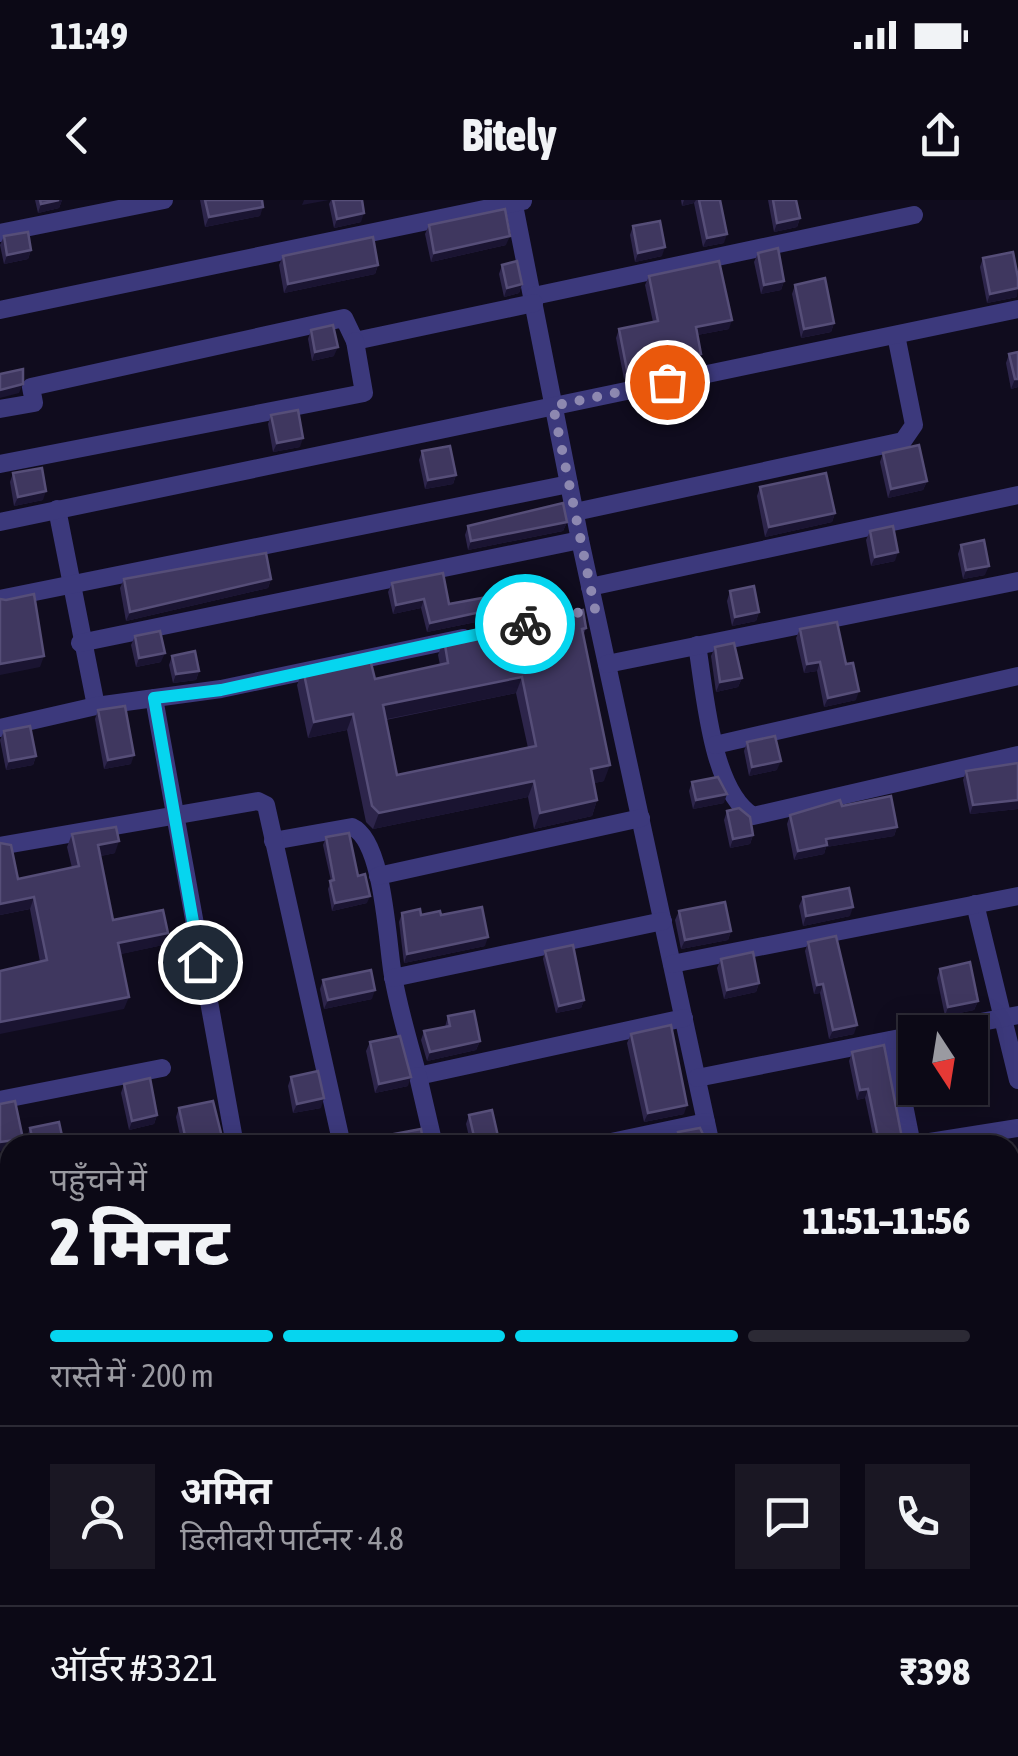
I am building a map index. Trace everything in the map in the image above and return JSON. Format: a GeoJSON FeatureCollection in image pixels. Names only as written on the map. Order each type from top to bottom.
{"type":"FeatureCollection","features":[{"type":"Feature","properties":{"kind":"street"},"geometry":{"type":"LineString","coordinates":[[0,233],[164,200]]}},
{"type":"Feature","properties":{"kind":"street"},"geometry":{"type":"LineString","coordinates":[[0,310],[518,201],[553,406],[590,587],[586,611],[607,664],[709,1135]]}},
{"type":"Feature","properties":{"kind":"street"},"geometry":{"type":"LineString","coordinates":[[355,341],[914,216]]}},
{"type":"Feature","properties":{"kind":"street"},"geometry":{"type":"LineString","coordinates":[[0,522],[1018,309]]}},
{"type":"Feature","properties":{"kind":"street"},"geometry":{"type":"LineString","coordinates":[[0,410],[34,403],[30,387],[344,318],[355,341],[364,393],[0,464]]}},
{"type":"Feature","properties":{"kind":"street"},"geometry":{"type":"LineString","coordinates":[[574,512],[903,441],[914,424],[896,335]]}},
{"type":"Feature","properties":{"kind":"street"},"geometry":{"type":"LineString","coordinates":[[0,599],[569,484]]}},
{"type":"Feature","properties":{"kind":"street"},"geometry":{"type":"LineString","coordinates":[[590,587],[1018,494]]}},
{"type":"Feature","properties":{"kind":"street"},"geometry":{"type":"LineString","coordinates":[[57,510],[80,643],[96,706]]}},
{"type":"Feature","properties":{"kind":"street"},"geometry":{"type":"LineString","coordinates":[[80,643],[580,540]]}},
{"type":"Feature","properties":{"kind":"street"},"geometry":{"type":"LineString","coordinates":[[607,664],[1018,581]]}},
{"type":"Feature","properties":{"kind":"street"},"geometry":{"type":"LineString","coordinates":[[0,728],[96,706],[221,690],[483,633]]}},
{"type":"Feature","properties":{"kind":"street"},"geometry":{"type":"LineString","coordinates":[[697,646],[714,745],[734,798],[753,816],[1018,754]]}},
{"type":"Feature","properties":{"kind":"street"},"geometry":{"type":"LineString","coordinates":[[714,745],[1018,676]]}},
{"type":"Feature","properties":{"kind":"street"},"geometry":{"type":"LineString","coordinates":[[154,698],[233,1135]]}},
{"type":"Feature","properties":{"kind":"street"},"geometry":{"type":"LineString","coordinates":[[0,846],[258,801],[266,806],[340,1135]]}},
{"type":"Feature","properties":{"kind":"street"},"geometry":{"type":"LineString","coordinates":[[378,876],[641,818]]}},
{"type":"Feature","properties":{"kind":"street"},"geometry":{"type":"LineString","coordinates":[[273,841],[352,827],[364,836],[378,876],[393,978],[432,1135]]}},
{"type":"Feature","properties":{"kind":"street"},"geometry":{"type":"LineString","coordinates":[[672,964],[1018,896]]}},
{"type":"Feature","properties":{"kind":"street"},"geometry":{"type":"LineString","coordinates":[[975,904],[1011,1016],[1018,1080]]}},
{"type":"Feature","properties":{"kind":"street"},"geometry":{"type":"LineString","coordinates":[[393,978],[663,921]]}},
{"type":"Feature","properties":{"kind":"street"},"geometry":{"type":"LineString","coordinates":[[418,1076],[684,1018]]}},
{"type":"Feature","properties":{"kind":"street"},"geometry":{"type":"LineString","coordinates":[[697,1078],[898,1039]]}},
{"type":"Feature","properties":{"kind":"street"},"geometry":{"type":"LineString","coordinates":[[891,1040],[910,1135]]}},
{"type":"Feature","properties":{"kind":"street"},"geometry":{"type":"LineString","coordinates":[[0,1100],[162,1068]]}},
{"type":"Feature","properties":{"kind":"street"},"geometry":{"type":"LineString","coordinates":[[644,1135],[706,1122]]}},
{"type":"Feature","properties":{"kind":"street"},"geometry":{"type":"LineString","coordinates":[[974,1135],[1018,1128]]}},
{"type":"Feature","properties":{"kind":"building"},"geometry":{"type":"Polygon","coordinates":[[[205,200],[262,200],[263,207],[209,217],[205,200]]]}},
{"type":"Feature","properties":{"kind":"building"},"geometry":{"type":"Polygon","coordinates":[[[333,200],[362,200],[364,213],[337,219],[333,200]]]}},
{"type":"Feature","properties":{"kind":"building"},"geometry":{"type":"Polygon","coordinates":[[[699,200],[720,200],[727,234],[707,238],[699,200]]]}},
{"type":"Feature","properties":{"kind":"building"},"geometry":{"type":"Polygon","coordinates":[[[773,200],[796,200],[800,218],[777,223],[773,200]]]}},
{"type":"Feature","properties":{"kind":"building"},"geometry":{"type":"Polygon","coordinates":[[[505,209],[510,236],[434,253],[429,225],[505,209]]]}},
{"type":"Feature","properties":{"kind":"building"},"geometry":{"type":"Polygon","coordinates":[[[660,221],[665,247],[638,253],[633,226],[660,221]]]}},
{"type":"Feature","properties":{"kind":"building"},"geometry":{"type":"Polygon","coordinates":[[[28,232],[31,250],[7,255],[4,236],[28,232]]]}},
{"type":"Feature","properties":{"kind":"building"},"geometry":{"type":"Polygon","coordinates":[[[373,237],[378,265],[288,284],[283,256],[373,237]]]}},
{"type":"Feature","properties":{"kind":"building"},"geometry":{"type":"Polygon","coordinates":[[[778,248],[784,281],[764,285],[758,253],[778,248]]]}},
{"type":"Feature","properties":{"kind":"building"},"geometry":{"type":"Polygon","coordinates":[[[1013,252],[1018,288],[990,294],[983,258],[1013,252]]]}},
{"type":"Feature","properties":{"kind":"building"},"geometry":{"type":"Polygon","coordinates":[[[517,261],[522,284],[507,288],[502,265],[517,261]]]}},
{"type":"Feature","properties":{"kind":"building"},"geometry":{"type":"Polygon","coordinates":[[[719,261],[732,320],[696,327],[701,354],[627,370],[619,329],[658,321],[649,276],[719,261]]]}},
{"type":"Feature","properties":{"kind":"building"},"geometry":{"type":"Polygon","coordinates":[[[825,278],[834,323],[804,329],[795,285],[825,278]]]}},
{"type":"Feature","properties":{"kind":"building"},"geometry":{"type":"Polygon","coordinates":[[[333,325],[338,347],[315,352],[311,330],[333,325]]]}},
{"type":"Feature","properties":{"kind":"building"},"geometry":{"type":"Polygon","coordinates":[[[1018,352],[1018,379],[1015,379],[1009,354],[1018,352]]]}},
{"type":"Feature","properties":{"kind":"building"},"geometry":{"type":"Polygon","coordinates":[[[23,369],[23,384],[0,390],[0,374],[23,369]]]}},
{"type":"Feature","properties":{"kind":"building"},"geometry":{"type":"Polygon","coordinates":[[[298,410],[303,438],[277,443],[271,415],[298,410]]]}},
{"type":"Feature","properties":{"kind":"building"},"geometry":{"type":"Polygon","coordinates":[[[919,445],[927,481],[891,489],[883,453],[919,445]]]}},
{"type":"Feature","properties":{"kind":"building"},"geometry":{"type":"Polygon","coordinates":[[[450,446],[456,475],[428,480],[422,451],[450,446]]]}},
{"type":"Feature","properties":{"kind":"building"},"geometry":{"type":"Polygon","coordinates":[[[42,468],[46,491],[18,497],[13,473],[42,468]]]}},
{"type":"Feature","properties":{"kind":"building"},"geometry":{"type":"Polygon","coordinates":[[[826,473],[835,513],[769,527],[760,487],[826,473]]]}},
{"type":"Feature","properties":{"kind":"building"},"geometry":{"type":"Polygon","coordinates":[[[563,503],[567,522],[471,541],[468,526],[563,503]]]}},
{"type":"Feature","properties":{"kind":"building"},"geometry":{"type":"Polygon","coordinates":[[[893,526],[898,552],[875,557],[870,531],[893,526]]]}},
{"type":"Feature","properties":{"kind":"building"},"geometry":{"type":"Polygon","coordinates":[[[984,540],[989,566],[966,570],[961,545],[984,540]]]}},
{"type":"Feature","properties":{"kind":"building"},"geometry":{"type":"Polygon","coordinates":[[[266,553],[271,579],[130,612],[124,579],[266,553]]]}},
{"type":"Feature","properties":{"kind":"building"},"geometry":{"type":"Polygon","coordinates":[[[443,573],[449,604],[482,598],[485,611],[430,623],[424,599],[396,605],[392,583],[443,573]]]}},
{"type":"Feature","properties":{"kind":"building"},"geometry":{"type":"Polygon","coordinates":[[[754,586],[759,612],[735,617],[730,591],[754,586]]]}},
{"type":"Feature","properties":{"kind":"building"},"geometry":{"type":"Polygon","coordinates":[[[34,594],[44,656],[0,664],[0,599],[34,594]]]}},
{"type":"Feature","properties":{"kind":"building"},"geometry":{"type":"Polygon","coordinates":[[[583,610],[586,628],[582,629],[610,765],[591,769],[597,800],[540,813],[534,781],[379,813],[372,806],[353,714],[314,722],[303,669],[369,655],[375,679],[448,663],[444,639],[583,610]],[[522,677],[383,705],[397,775],[536,746],[522,677]]]}},
{"type":"Feature","properties":{"kind":"building"},"geometry":{"type":"Polygon","coordinates":[[[837,622],[846,664],[853,663],[859,691],[828,698],[820,662],[807,664],[800,629],[837,622]]]}},
{"type":"Feature","properties":{"kind":"building"},"geometry":{"type":"Polygon","coordinates":[[[160,631],[165,653],[139,658],[135,636],[160,631]]]}},
{"type":"Feature","properties":{"kind":"building"},"geometry":{"type":"Polygon","coordinates":[[[734,643],[742,678],[720,682],[715,647],[734,643]]]}},
{"type":"Feature","properties":{"kind":"building"},"geometry":{"type":"Polygon","coordinates":[[[195,651],[199,671],[176,674],[172,656],[195,651]]]}},
{"type":"Feature","properties":{"kind":"building"},"geometry":{"type":"Polygon","coordinates":[[[125,706],[134,755],[108,760],[98,710],[125,706]]]}},
{"type":"Feature","properties":{"kind":"building"},"geometry":{"type":"Polygon","coordinates":[[[30,726],[36,756],[9,761],[4,731],[30,726]]]}},
{"type":"Feature","properties":{"kind":"building"},"geometry":{"type":"Polygon","coordinates":[[[775,736],[781,761],[752,767],[747,742],[775,736]]]}},
{"type":"Feature","properties":{"kind":"building"},"geometry":{"type":"Polygon","coordinates":[[[1018,763],[1018,800],[973,805],[966,771],[1018,763]]]}},
{"type":"Feature","properties":{"kind":"building"},"geometry":{"type":"Polygon","coordinates":[[[718,777],[727,794],[696,800],[692,782],[718,777]]]}},
{"type":"Feature","properties":{"kind":"building"},"geometry":{"type":"Polygon","coordinates":[[[891,796],[897,827],[826,839],[827,845],[798,851],[790,815],[840,800],[842,806],[891,796]]]}},
{"type":"Feature","properties":{"kind":"building"},"geometry":{"type":"Polygon","coordinates":[[[739,808],[750,817],[753,835],[733,839],[727,811],[739,808]]]}},
{"type":"Feature","properties":{"kind":"building"},"geometry":{"type":"Polygon","coordinates":[[[116,827],[119,841],[98,845],[113,920],[163,910],[168,933],[118,943],[129,997],[0,1022],[0,971],[47,960],[34,897],[0,904],[0,843],[11,845],[18,879],[79,866],[72,834],[116,827]]]}},
{"type":"Feature","properties":{"kind":"building"},"geometry":{"type":"Polygon","coordinates":[[[349,833],[358,876],[365,874],[370,896],[335,903],[326,837],[349,833]]]}},
{"type":"Feature","properties":{"kind":"building"},"geometry":{"type":"Polygon","coordinates":[[[849,888],[853,907],[806,916],[803,897],[849,888]]]}},
{"type":"Feature","properties":{"kind":"building"},"geometry":{"type":"Polygon","coordinates":[[[725,902],[731,931],[685,940],[679,911],[725,902]]]}},
{"type":"Feature","properties":{"kind":"building"},"geometry":{"type":"Polygon","coordinates":[[[482,907],[488,937],[407,954],[402,913],[420,909],[421,915],[440,911],[441,915],[482,907]]]}},
{"type":"Feature","properties":{"kind":"building"},"geometry":{"type":"Polygon","coordinates":[[[836,936],[857,1025],[833,1030],[823,984],[817,985],[808,942],[836,936]]]}},
{"type":"Feature","properties":{"kind":"building"},"geometry":{"type":"Polygon","coordinates":[[[573,945],[584,1000],[559,1006],[545,951],[573,945]]]}},
{"type":"Feature","properties":{"kind":"building"},"geometry":{"type":"Polygon","coordinates":[[[753,952],[759,983],[727,990],[721,959],[753,952]]]}},
{"type":"Feature","properties":{"kind":"building"},"geometry":{"type":"Polygon","coordinates":[[[970,962],[978,1001],[948,1007],[940,969],[970,962]]]}},
{"type":"Feature","properties":{"kind":"building"},"geometry":{"type":"Polygon","coordinates":[[[371,970],[375,990],[328,1000],[323,980],[371,970]]]}},
{"type":"Feature","properties":{"kind":"building"},"geometry":{"type":"Polygon","coordinates":[[[474,1011],[480,1041],[430,1052],[424,1031],[450,1026],[448,1016],[474,1011]]]}},
{"type":"Feature","properties":{"kind":"building"},"geometry":{"type":"Polygon","coordinates":[[[671,1025],[687,1105],[648,1113],[631,1034],[671,1025]]]}},
{"type":"Feature","properties":{"kind":"building"},"geometry":{"type":"Polygon","coordinates":[[[400,1036],[411,1077],[379,1084],[370,1042],[400,1036]]]}},
{"type":"Feature","properties":{"kind":"building"},"geometry":{"type":"Polygon","coordinates":[[[884,1045],[901,1135],[878,1135],[868,1089],[860,1090],[852,1052],[884,1045]]]}},
{"type":"Feature","properties":{"kind":"building"},"geometry":{"type":"Polygon","coordinates":[[[318,1071],[324,1098],[297,1104],[291,1077],[318,1071]]]}},
{"type":"Feature","properties":{"kind":"building"},"geometry":{"type":"Polygon","coordinates":[[[150,1078],[157,1115],[132,1121],[124,1084],[150,1078]]]}},
{"type":"Feature","properties":{"kind":"building"},"geometry":{"type":"Polygon","coordinates":[[[15,1101],[22,1135],[0,1135],[0,1104],[15,1101]]]}},
{"type":"Feature","properties":{"kind":"building"},"geometry":{"type":"Polygon","coordinates":[[[213,1101],[222,1135],[185,1135],[179,1108],[213,1101]]]}},
{"type":"Feature","properties":{"kind":"building"},"geometry":{"type":"Polygon","coordinates":[[[492,1110],[498,1135],[474,1135],[469,1115],[492,1110]]]}},
{"type":"Feature","properties":{"kind":"building"},"geometry":{"type":"Polygon","coordinates":[[[59,1122],[62,1135],[32,1135],[30,1128],[59,1122]]]}},
{"type":"Feature","properties":{"kind":"building"},"geometry":{"type":"Polygon","coordinates":[[[700,1128],[703,1135],[679,1135],[678,1132],[700,1128]]]}},
{"type":"Feature","properties":{"kind":"building"},"geometry":{"type":"Polygon","coordinates":[[[421,1129],[422,1135],[394,1135],[421,1129]]]}},
{"type":"Feature","properties":{"kind":"way so far"},"geometry":{"type":"LineString","coordinates":[[525,624],[595,609],[553,406],[667,382]]}},
{"type":"Feature","properties":{"kind":"route"},"geometry":{"type":"LineString","coordinates":[[200,962],[154,698],[221,690],[525,624]]}}]}
